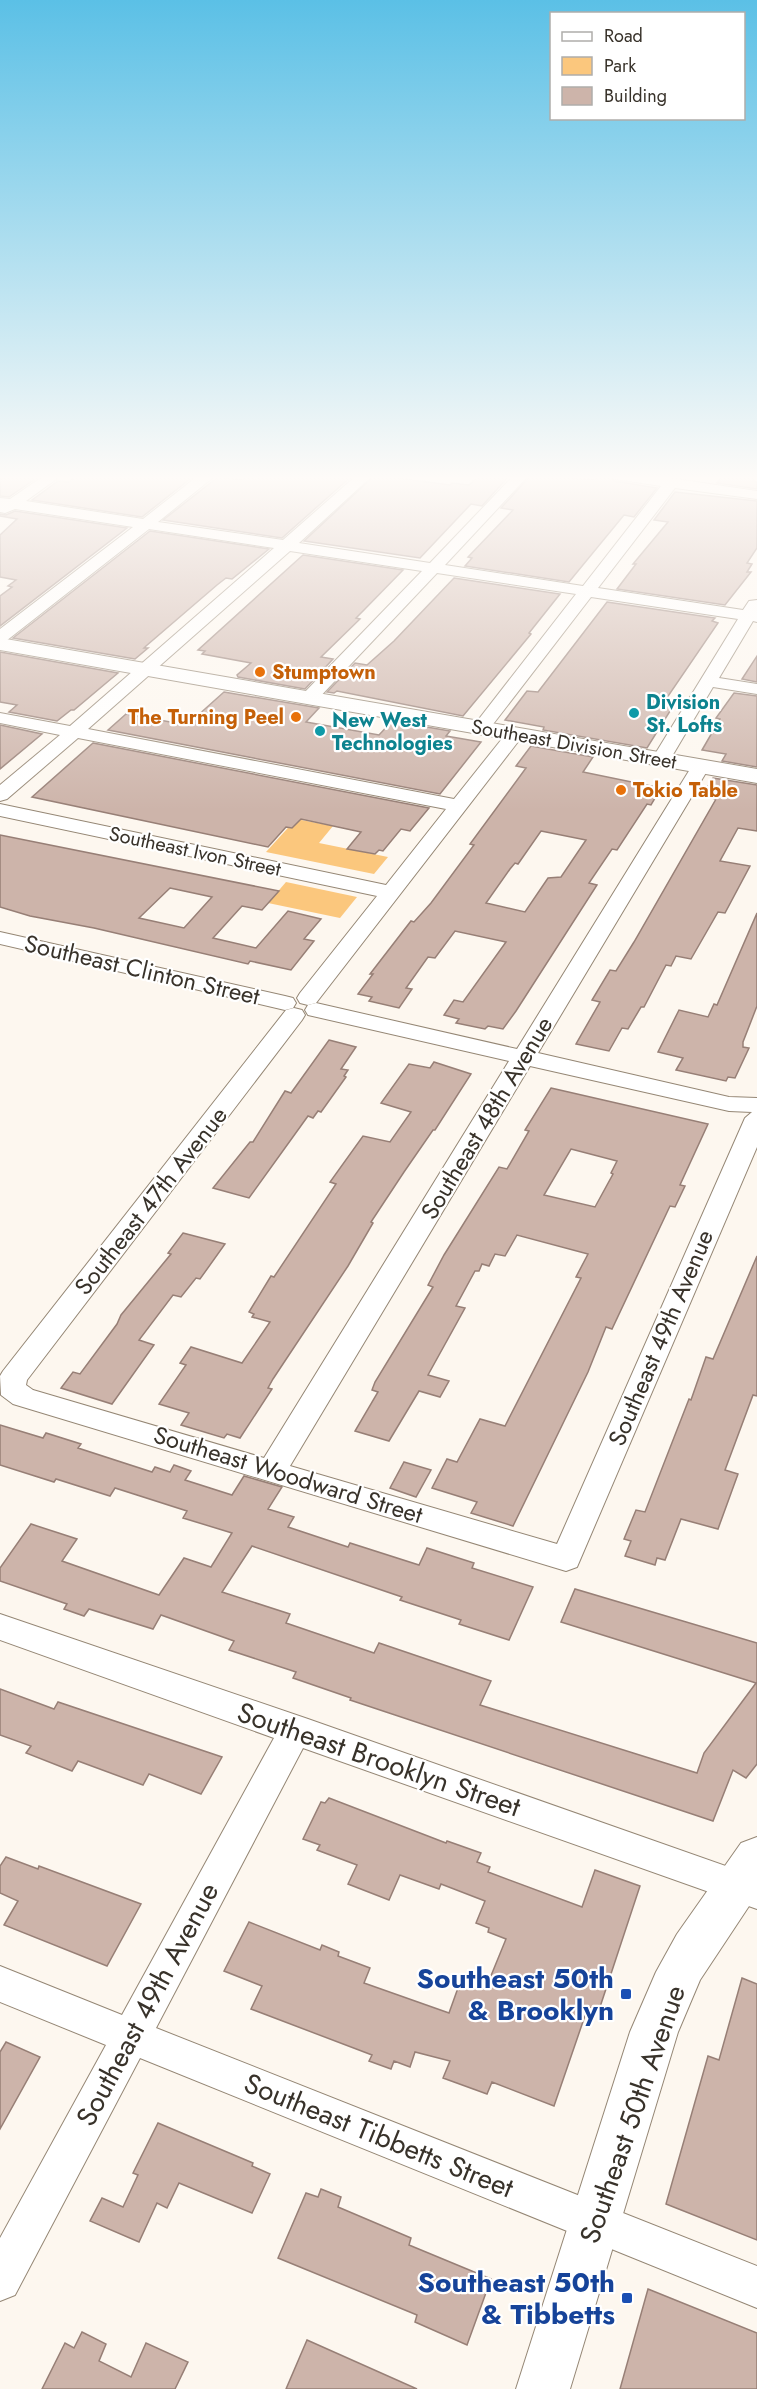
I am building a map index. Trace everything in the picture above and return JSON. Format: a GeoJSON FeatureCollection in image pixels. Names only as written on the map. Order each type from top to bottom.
{"type":"FeatureCollection","features":[{"type":"Feature","properties":{"kind":"main road","name":"Southeast Division Street"},"geometry":{"type":"LineString","coordinates":[[0,644],[757,776]]}},
{"type":"Feature","properties":{"kind":"main road","name":"Southeast 50th Avenue"},"geometry":{"type":"LineString","coordinates":[[543,2389],[654,2032],[675,1981],[750,1879]]}},
{"type":"Feature","properties":{"kind":"street"},"geometry":{"type":"LineString","coordinates":[[0,637],[65,586]]}},
{"type":"Feature","properties":{"kind":"street"},"geometry":{"type":"LineString","coordinates":[[0,795],[241,586]]}},
{"type":"Feature","properties":{"kind":"street"},"geometry":{"type":"LineString","coordinates":[[309,698],[415,586]]}},
{"type":"Feature","properties":{"kind":"street"},"geometry":{"type":"LineString","coordinates":[[552,586],[754,611],[661,759]]}},
{"type":"Feature","properties":{"kind":"street"},"geometry":{"type":"LineString","coordinates":[[481,728],[591,586]]}},
{"type":"Feature","properties":{"kind":"street"},"geometry":{"type":"LineString","coordinates":[[708,681],[757,689]]}},
{"type":"Feature","properties":{"kind":"street"},"geometry":{"type":"LineString","coordinates":[[0,718],[458,806]]}},
{"type":"Feature","properties":{"kind":"street","name":"Southeast 47th Avenue"},"geometry":{"type":"LineString","coordinates":[[11,1388],[13,1378],[515,734]]}},
{"type":"Feature","properties":{"kind":"street","name":"Southeast 48th Avenue"},"geometry":{"type":"LineString","coordinates":[[272,1470],[701,766]]}},
{"type":"Feature","properties":{"kind":"street","name":"Southeast Ivon Street"},"geometry":{"type":"LineString","coordinates":[[0,810],[390,892]]}},
{"type":"Feature","properties":{"kind":"street","name":"Southeast Clinton Street"},"geometry":{"type":"LineString","coordinates":[[0,938],[729,1104],[757,1105]]}},
{"type":"Feature","properties":{"kind":"street","name":"Southeast 49th Avenue"},"geometry":{"type":"LineString","coordinates":[[566,1559],[757,1118]]}},
{"type":"Feature","properties":{"kind":"street","name":"Southeast Woodward Street"},"geometry":{"type":"LineString","coordinates":[[11,1388],[23,1397],[566,1559]]}},
{"type":"Feature","properties":{"kind":"street","name":"Southeast Brooklyn Street"},"geometry":{"type":"LineString","coordinates":[[0,1627],[296,1729],[750,1879]]}},
{"type":"Feature","properties":{"kind":"street","name":"Southeast 49th Avenue"},"geometry":{"type":"LineString","coordinates":[[0,2280],[129,2036],[296,1729]]}},
{"type":"Feature","properties":{"kind":"street","name":"Southeast Tibbetts Street"},"geometry":{"type":"LineString","coordinates":[[0,1984],[757,2287]]}},
{"type":"Feature","properties":{"kind":"green space"},"geometry":{"type":"Polygon","coordinates":[[[296,819],[333,826],[319,843],[388,857],[374,874],[266,852],[296,819]]]}},
{"type":"Feature","properties":{"kind":"green space"},"geometry":{"type":"Polygon","coordinates":[[[286,882],[357,897],[340,918],[268,903],[286,882]]]}},
{"type":"Feature","properties":{"kind":"building"},"geometry":{"type":"Polygon","coordinates":[[[10,586],[51,586],[0,626],[0,596],[12,587],[10,586]]]}},
{"type":"Feature","properties":{"kind":"building"},"geometry":{"type":"Polygon","coordinates":[[[79,586],[215,586],[146,646],[144,648],[148,648],[135,659],[13,638],[79,586]]]}},
{"type":"Feature","properties":{"kind":"building"},"geometry":{"type":"Polygon","coordinates":[[[268,586],[387,586],[356,618],[360,619],[321,657],[333,659],[305,689],[238,677],[237,675],[251,663],[202,654],[205,651],[198,650],[268,586]]]}},
{"type":"Feature","properties":{"kind":"building"},"geometry":{"type":"Polygon","coordinates":[[[446,586],[510,586],[560,594],[529,633],[531,634],[463,716],[337,691],[327,692],[355,663],[367,665],[394,641],[446,586]]]}},
{"type":"Feature","properties":{"kind":"building"},"geometry":{"type":"Polygon","coordinates":[[[619,586],[740,586],[725,605],[617,589],[619,586]]]}},
{"type":"Feature","properties":{"kind":"building"},"geometry":{"type":"Polygon","coordinates":[[[607,602],[715,618],[712,621],[718,623],[664,702],[671,704],[669,707],[672,708],[647,748],[543,730],[544,727],[505,720],[527,691],[538,692],[607,602]]]}},
{"type":"Feature","properties":{"kind":"building"},"geometry":{"type":"Polygon","coordinates":[[[0,652],[118,673],[74,710],[57,721],[9,712],[17,705],[0,702],[0,652]]]}},
{"type":"Feature","properties":{"kind":"building"},"geometry":{"type":"Polygon","coordinates":[[[757,656],[757,682],[742,679],[757,656]]]}},
{"type":"Feature","properties":{"kind":"building"},"geometry":{"type":"Polygon","coordinates":[[[224,692],[319,708],[306,722],[379,735],[392,721],[450,731],[446,736],[481,742],[440,794],[108,730],[126,714],[187,725],[224,692]]]}},
{"type":"Feature","properties":{"kind":"building"},"geometry":{"type":"Polygon","coordinates":[[[734,693],[757,696],[757,767],[722,761],[726,754],[702,750],[720,719],[716,718],[734,693]]]}},
{"type":"Feature","properties":{"kind":"building"},"geometry":{"type":"Polygon","coordinates":[[[0,725],[42,734],[0,769],[0,725]]]}},
{"type":"Feature","properties":{"kind":"building"},"geometry":{"type":"Polygon","coordinates":[[[93,743],[429,808],[410,831],[401,829],[383,851],[379,850],[375,854],[347,849],[361,832],[301,819],[292,828],[286,827],[268,847],[32,797],[93,743]]]}},
{"type":"Feature","properties":{"kind":"building"},"geometry":{"type":"Polygon","coordinates":[[[531,746],[593,757],[583,772],[661,788],[651,805],[647,804],[617,850],[612,849],[589,883],[597,885],[503,1029],[488,1026],[485,1029],[456,1023],[459,1019],[444,1015],[454,1000],[463,1002],[506,942],[455,931],[435,958],[428,957],[406,988],[412,989],[399,1008],[369,1001],[372,997],[358,994],[373,974],[370,974],[411,921],[414,922],[431,903],[474,845],[470,844],[526,768],[516,766],[531,746]],[[541,831],[486,903],[525,912],[548,878],[561,877],[586,840],[541,831]]]}},
{"type":"Feature","properties":{"kind":"building"},"geometry":{"type":"Polygon","coordinates":[[[713,778],[757,785],[757,831],[738,828],[720,861],[750,866],[725,913],[718,912],[691,959],[676,956],[671,966],[666,965],[644,1007],[641,1007],[628,1029],[622,1028],[609,1051],[576,1044],[600,1002],[592,1000],[610,970],[616,971],[634,942],[716,799],[702,796],[713,778]]]}},
{"type":"Feature","properties":{"kind":"building"},"geometry":{"type":"Polygon","coordinates":[[[0,835],[279,891],[262,910],[242,906],[213,938],[256,948],[288,911],[321,919],[304,939],[314,941],[291,970],[250,961],[248,964],[94,928],[30,916],[0,907],[0,835]],[[170,888],[139,918],[184,928],[212,897],[170,888]]]}},
{"type":"Feature","properties":{"kind":"building"},"geometry":{"type":"Polygon","coordinates":[[[757,913],[757,1006],[743,1042],[743,1047],[749,1048],[735,1078],[728,1077],[726,1081],[676,1070],[683,1058],[658,1052],[679,1010],[708,1017],[714,1004],[717,1005],[757,913]]]}},
{"type":"Feature","properties":{"kind":"building"},"geometry":{"type":"Polygon","coordinates":[[[329,1040],[356,1047],[341,1069],[348,1070],[344,1076],[346,1077],[321,1112],[318,1111],[313,1118],[308,1116],[249,1198],[213,1188],[250,1142],[253,1142],[285,1091],[291,1093],[329,1040]]]}},
{"type":"Feature","properties":{"kind":"building"},"geometry":{"type":"Polygon","coordinates":[[[434,1062],[471,1074],[371,1222],[373,1223],[348,1266],[273,1379],[268,1388],[272,1389],[240,1438],[227,1434],[224,1438],[181,1425],[189,1413],[159,1404],[186,1365],[180,1363],[191,1347],[242,1363],[270,1322],[252,1317],[254,1314],[249,1312],[271,1276],[274,1277],[336,1184],[330,1182],[363,1136],[390,1142],[411,1112],[381,1103],[409,1064],[430,1068],[434,1062]]]}},
{"type":"Feature","properties":{"kind":"building"},"geometry":{"type":"Polygon","coordinates":[[[551,1088],[708,1124],[680,1185],[685,1186],[675,1207],[670,1206],[612,1329],[606,1327],[588,1372],[513,1526],[471,1513],[477,1502],[432,1488],[447,1459],[457,1462],[480,1419],[505,1426],[581,1278],[576,1277],[588,1254],[517,1235],[505,1256],[495,1254],[489,1266],[482,1264],[479,1271],[475,1271],[456,1306],[465,1308],[428,1375],[449,1381],[440,1397],[419,1391],[389,1441],[355,1431],[378,1392],[372,1390],[375,1382],[433,1287],[428,1285],[444,1255],[499,1167],[507,1169],[529,1131],[525,1130],[551,1088]],[[571,1149],[544,1195],[595,1207],[613,1174],[611,1173],[617,1161],[571,1149]]]}},
{"type":"Feature","properties":{"kind":"building"},"geometry":{"type":"Polygon","coordinates":[[[183,1233],[225,1244],[200,1279],[196,1278],[181,1297],[173,1295],[139,1340],[154,1345],[112,1404],[61,1388],[73,1372],[80,1374],[117,1324],[121,1315],[171,1254],[168,1253],[183,1233]]]}},
{"type":"Feature","properties":{"kind":"building"},"geometry":{"type":"Polygon","coordinates":[[[757,1256],[757,1396],[753,1395],[725,1470],[738,1474],[718,1529],[681,1519],[665,1560],[657,1558],[655,1565],[625,1556],[631,1541],[624,1539],[636,1510],[645,1512],[706,1357],[713,1359],[757,1256]]]}},
{"type":"Feature","properties":{"kind":"building"},"geometry":{"type":"Polygon","coordinates":[[[0,1425],[43,1438],[46,1433],[81,1444],[78,1448],[152,1472],[155,1467],[170,1472],[174,1465],[191,1471],[185,1480],[232,1495],[244,1476],[282,1487],[268,1509],[294,1517],[288,1527],[348,1547],[350,1543],[419,1565],[427,1548],[474,1563],[472,1568],[533,1587],[509,1640],[459,1624],[461,1620],[400,1600],[402,1597],[252,1546],[222,1592],[290,1614],[286,1623],[374,1653],[379,1643],[491,1681],[480,1705],[697,1773],[704,1753],[756,1683],[561,1622],[575,1589],[757,1643],[757,1764],[746,1778],[733,1770],[713,1821],[350,1700],[351,1698],[293,1678],[296,1672],[229,1650],[234,1641],[161,1615],[153,1629],[89,1609],[84,1616],[64,1609],[67,1604],[0,1581],[0,1568],[31,1524],[77,1539],[62,1561],[159,1595],[184,1558],[211,1567],[232,1533],[183,1518],[187,1511],[115,1488],[110,1496],[0,1465],[0,1425]]]}},
{"type":"Feature","properties":{"kind":"building"},"geometry":{"type":"Polygon","coordinates":[[[404,1462],[431,1470],[416,1497],[390,1488],[404,1462]]]}},
{"type":"Feature","properties":{"kind":"building"},"geometry":{"type":"Polygon","coordinates":[[[0,1689],[54,1709],[58,1702],[222,1757],[201,1794],[149,1774],[143,1785],[78,1761],[72,1771],[26,1753],[31,1746],[0,1735],[0,1689]]]}},
{"type":"Feature","properties":{"kind":"building"},"geometry":{"type":"Polygon","coordinates":[[[329,1798],[446,1843],[447,1841],[481,1853],[477,1862],[490,1867],[488,1872],[582,1907],[595,1870],[640,1886],[599,2010],[588,2007],[554,2106],[492,2082],[487,2094],[443,2078],[450,2061],[415,2052],[410,2067],[394,2061],[391,2069],[369,2061],[372,2055],[251,2009],[262,1986],[224,1971],[249,1922],[320,1950],[322,1945],[339,1952],[338,1956],[370,1968],[364,1983],[449,2013],[463,1974],[488,1983],[506,1939],[488,1932],[489,1928],[476,1923],[485,1901],[441,1884],[439,1889],[400,1875],[389,1900],[348,1884],[357,1865],[317,1850],[320,1845],[303,1839],[321,1802],[325,1803],[329,1798]]]}},
{"type":"Feature","properties":{"kind":"building"},"geometry":{"type":"Polygon","coordinates":[[[6,1857],[38,1869],[39,1866],[141,1904],[107,1966],[4,1925],[18,1901],[0,1893],[0,1866],[6,1857]]]}},
{"type":"Feature","properties":{"kind":"building"},"geometry":{"type":"Polygon","coordinates":[[[742,1978],[757,1984],[757,2240],[666,2204],[708,2056],[719,2060],[742,1978]]]}},
{"type":"Feature","properties":{"kind":"building"},"geometry":{"type":"Polygon","coordinates":[[[6,2042],[40,2057],[0,2129],[0,2052],[6,2042]]]}},
{"type":"Feature","properties":{"kind":"building"},"geometry":{"type":"Polygon","coordinates":[[[158,2123],[253,2163],[252,2166],[270,2174],[252,2213],[179,2183],[167,2208],[157,2203],[139,2242],[90,2221],[102,2198],[123,2207],[138,2175],[133,2173],[158,2123]]]}},
{"type":"Feature","properties":{"kind":"building"},"geometry":{"type":"Polygon","coordinates":[[[321,2189],[341,2197],[338,2207],[411,2238],[409,2245],[491,2279],[467,2345],[415,2322],[417,2315],[278,2258],[306,2193],[318,2197],[321,2189]]]}},
{"type":"Feature","properties":{"kind":"building"},"geometry":{"type":"Polygon","coordinates":[[[648,2289],[757,2333],[757,2389],[620,2389],[648,2289]]]}},
{"type":"Feature","properties":{"kind":"building"},"geometry":{"type":"Polygon","coordinates":[[[82,2332],[106,2344],[99,2361],[131,2377],[146,2343],[188,2362],[175,2389],[42,2389],[65,2343],[74,2348],[82,2332]]]}},
{"type":"Feature","properties":{"kind":"building"},"geometry":{"type":"Polygon","coordinates":[[[307,2340],[417,2389],[286,2389],[307,2340]]]}},
{"type":"Feature","properties":{"kind":"place","name":"Stumptown"},"geometry":{"type":"Point","coordinates":[260,672]}},
{"type":"Feature","properties":{"kind":"place","name":"Division St. Lofts"},"geometry":{"type":"Point","coordinates":[634,713]}},
{"type":"Feature","properties":{"kind":"place","name":"The Turning Peel"},"geometry":{"type":"Point","coordinates":[296,717]}},
{"type":"Feature","properties":{"kind":"place","name":"New West Technologies"},"geometry":{"type":"Point","coordinates":[320,731]}},
{"type":"Feature","properties":{"kind":"place","name":"Tokio Table"},"geometry":{"type":"Point","coordinates":[621,790]}},
{"type":"Feature","properties":{"kind":"place","name":"Southeast 50th & Brooklyn"},"geometry":{"type":"Point","coordinates":[626,1994]}},
{"type":"Feature","properties":{"kind":"place","name":"Southeast 50th & Tibbetts"},"geometry":{"type":"Point","coordinates":[627,2298]}}]}
